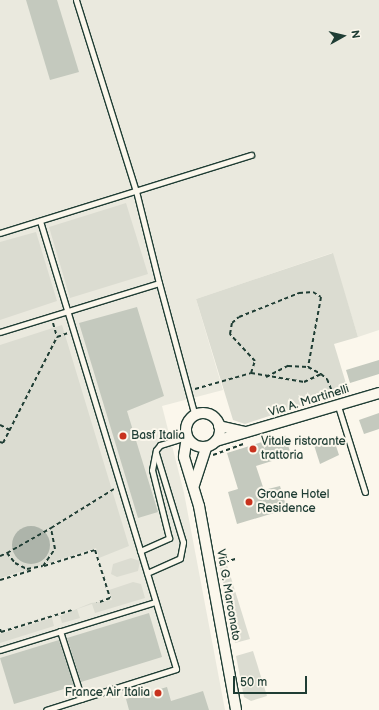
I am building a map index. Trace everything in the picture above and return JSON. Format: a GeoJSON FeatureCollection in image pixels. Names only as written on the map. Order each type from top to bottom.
{"type":"FeatureCollection","features":[{"type":"Feature","properties":{"kind":"street","name":"Via A. Martinelli"},"geometry":{"type":"LineString","coordinates":[[216,441],[379,393]]}},
{"type":"Feature","properties":{"kind":"street"},"geometry":{"type":"LineString","coordinates":[[219,426],[216,441],[206,447],[195,445],[187,437],[187,424],[195,416],[207,414],[219,426],[247,433]]}},
{"type":"Feature","properties":{"kind":"street","name":"Via G. Marconato"},"geometry":{"type":"LineString","coordinates":[[187,437],[184,457],[194,485],[236,710]]}},
{"type":"Feature","properties":{"kind":"street","name":"Via G. Marconato"},"geometry":{"type":"LineString","coordinates":[[194,485],[206,447]]}},
{"type":"Feature","properties":{"kind":"lane"},"geometry":{"type":"LineString","coordinates":[[76,0],[136,191],[159,283],[181,354],[188,391],[195,416]]}},
{"type":"Feature","properties":{"kind":"lane"},"geometry":{"type":"LineString","coordinates":[[0,233],[251,154]]}},
{"type":"Feature","properties":{"kind":"lane"},"geometry":{"type":"LineString","coordinates":[[40,221],[176,669],[46,710]]}},
{"type":"Feature","properties":{"kind":"lane"},"geometry":{"type":"LineString","coordinates":[[0,332],[159,283]]}},
{"type":"Feature","properties":{"kind":"lane"},"geometry":{"type":"LineString","coordinates":[[338,406],[365,492]]}},
{"type":"Feature","properties":{"kind":"lane"},"geometry":{"type":"LineString","coordinates":[[140,551],[169,538],[152,470],[156,450],[160,445],[187,437]]}},
{"type":"Feature","properties":{"kind":"lane"},"geometry":{"type":"LineString","coordinates":[[147,573],[180,558],[184,542],[156,450]]}},
{"type":"Feature","properties":{"kind":"lane"},"geometry":{"type":"LineString","coordinates":[[0,650],[155,602]]}},
{"type":"Feature","properties":{"kind":"lane"},"geometry":{"type":"LineString","coordinates":[[60,631],[82,699]]}},
{"type":"Feature","properties":{"kind":"path"},"geometry":{"type":"LineString","coordinates":[[251,373],[255,361],[230,334],[232,323],[239,317],[299,293],[313,292],[321,297],[308,367]]}},
{"type":"Feature","properties":{"kind":"path"},"geometry":{"type":"LineString","coordinates":[[0,442],[3,443],[57,337],[53,322]]}},
{"type":"Feature","properties":{"kind":"path"},"geometry":{"type":"LineString","coordinates":[[57,337],[74,332]]}},
{"type":"Feature","properties":{"kind":"path"},"geometry":{"type":"LineString","coordinates":[[266,377],[288,366],[308,367],[327,379],[338,406]]}},
{"type":"Feature","properties":{"kind":"path"},"geometry":{"type":"LineString","coordinates":[[188,391],[251,373],[266,377],[304,382],[321,374]]}},
{"type":"Feature","properties":{"kind":"path"},"geometry":{"type":"LineString","coordinates":[[0,425],[10,430]]}},
{"type":"Feature","properties":{"kind":"path"},"geometry":{"type":"LineString","coordinates":[[206,458],[250,442],[247,433]]}},
{"type":"Feature","properties":{"kind":"path"},"geometry":{"type":"LineString","coordinates":[[0,556],[47,531],[120,486]]}},
{"type":"Feature","properties":{"kind":"path"},"geometry":{"type":"LineString","coordinates":[[7,553],[19,566],[39,567],[49,560],[55,549],[51,528]]}},
{"type":"Feature","properties":{"kind":"path"},"geometry":{"type":"LineString","coordinates":[[0,580],[95,550],[110,598],[97,603]]}},
{"type":"Feature","properties":{"kind":"path"},"geometry":{"type":"LineString","coordinates":[[217,557],[220,572]]}},
{"type":"Feature","properties":{"kind":"path"},"geometry":{"type":"LineString","coordinates":[[0,629],[1,632],[72,610]]}},
{"type":"Feature","properties":{"kind":"shaded area"},"geometry":{"type":"Polygon","coordinates":[[[0,0],[379,0],[379,330],[358,337],[332,253],[196,299],[223,390],[162,406],[184,493],[225,710],[0,710],[0,0]]]}},
{"type":"Feature","properties":{"kind":"shaded area"},"geometry":{"type":"Polygon","coordinates":[[[126,203],[148,274],[70,298],[49,227],[126,203]]]}},
{"type":"Feature","properties":{"kind":"shaded area"},"geometry":{"type":"Polygon","coordinates":[[[36,232],[57,301],[0,320],[0,242],[36,232]]]}},
{"type":"Feature","properties":{"kind":"shaded area"},"geometry":{"type":"Polygon","coordinates":[[[333,253],[358,337],[334,344],[348,390],[245,424],[233,420],[196,299],[333,253]]]}},
{"type":"Feature","properties":{"kind":"shaded area"},"geometry":{"type":"Polygon","coordinates":[[[62,325],[129,546],[99,558],[96,548],[0,578],[0,345],[62,325]]]}},
{"type":"Feature","properties":{"kind":"shaded area"},"geometry":{"type":"Polygon","coordinates":[[[31,526],[41,529],[47,535],[50,545],[47,555],[41,561],[31,564],[21,561],[15,555],[12,545],[15,535],[21,529],[31,526]]]}},
{"type":"Feature","properties":{"kind":"shaded area"},"geometry":{"type":"Polygon","coordinates":[[[131,558],[140,561],[138,571],[117,577],[111,574],[113,564],[131,558]]]}},
{"type":"Feature","properties":{"kind":"shaded area"},"geometry":{"type":"Polygon","coordinates":[[[227,565],[250,639],[235,643],[220,567],[227,565]]]}},
{"type":"Feature","properties":{"kind":"shaded area"},"geometry":{"type":"Polygon","coordinates":[[[133,582],[141,584],[145,598],[95,613],[92,604],[77,609],[80,618],[62,623],[60,616],[91,603],[112,600],[109,590],[133,582]]]}},
{"type":"Feature","properties":{"kind":"shaded area"},"geometry":{"type":"Polygon","coordinates":[[[52,618],[54,626],[0,643],[0,634],[52,618]]]}},
{"type":"Feature","properties":{"kind":"shaded area"},"geometry":{"type":"Polygon","coordinates":[[[253,651],[267,696],[251,701],[244,697],[236,656],[253,651]]]}},
{"type":"Feature","properties":{"kind":"building"},"geometry":{"type":"Polygon","coordinates":[[[26,0],[57,0],[79,72],[50,80],[26,0]]]}},
{"type":"Feature","properties":{"kind":"building"},"geometry":{"type":"Polygon","coordinates":[[[137,307],[164,396],[127,411],[158,512],[138,518],[79,323],[137,307]]]}},
{"type":"Feature","properties":{"kind":"building"},"geometry":{"type":"Polygon","coordinates":[[[379,360],[379,374],[350,383],[346,370],[379,360]]]}},
{"type":"Feature","properties":{"kind":"building"},"geometry":{"type":"Polygon","coordinates":[[[379,413],[379,429],[364,434],[359,420],[379,413]]]}},
{"type":"Feature","properties":{"kind":"building"},"geometry":{"type":"Polygon","coordinates":[[[285,435],[291,455],[256,466],[264,490],[280,486],[287,509],[237,524],[228,492],[238,489],[227,453],[285,435]]]}},
{"type":"Feature","properties":{"kind":"building"},"geometry":{"type":"Polygon","coordinates":[[[333,437],[339,455],[320,464],[313,442],[333,437]]]}},
{"type":"Feature","properties":{"kind":"building"},"geometry":{"type":"Polygon","coordinates":[[[149,613],[162,657],[81,682],[67,638],[149,613]]]}},
{"type":"Feature","properties":{"kind":"building"},"geometry":{"type":"Polygon","coordinates":[[[59,640],[74,686],[14,704],[0,658],[59,640]]]}},
{"type":"Feature","properties":{"kind":"building","name":"France Air Italia"},"geometry":{"type":"Polygon","coordinates":[[[167,687],[171,701],[203,691],[209,710],[129,710],[126,699],[167,687]]]}},
{"type":"Feature","properties":{"kind":"place","name":"Basf Italia"},"geometry":{"type":"Point","coordinates":[123,436]}},
{"type":"Feature","properties":{"kind":"place","name":"Vitale ristorante trattoria"},"geometry":{"type":"Point","coordinates":[253,449]}},
{"type":"Feature","properties":{"kind":"place","name":"Groane Hotel Residence"},"geometry":{"type":"Point","coordinates":[249,502]}},
{"type":"Feature","properties":{"kind":"place","name":"France Air Italia"},"geometry":{"type":"Point","coordinates":[158,693]}}]}
